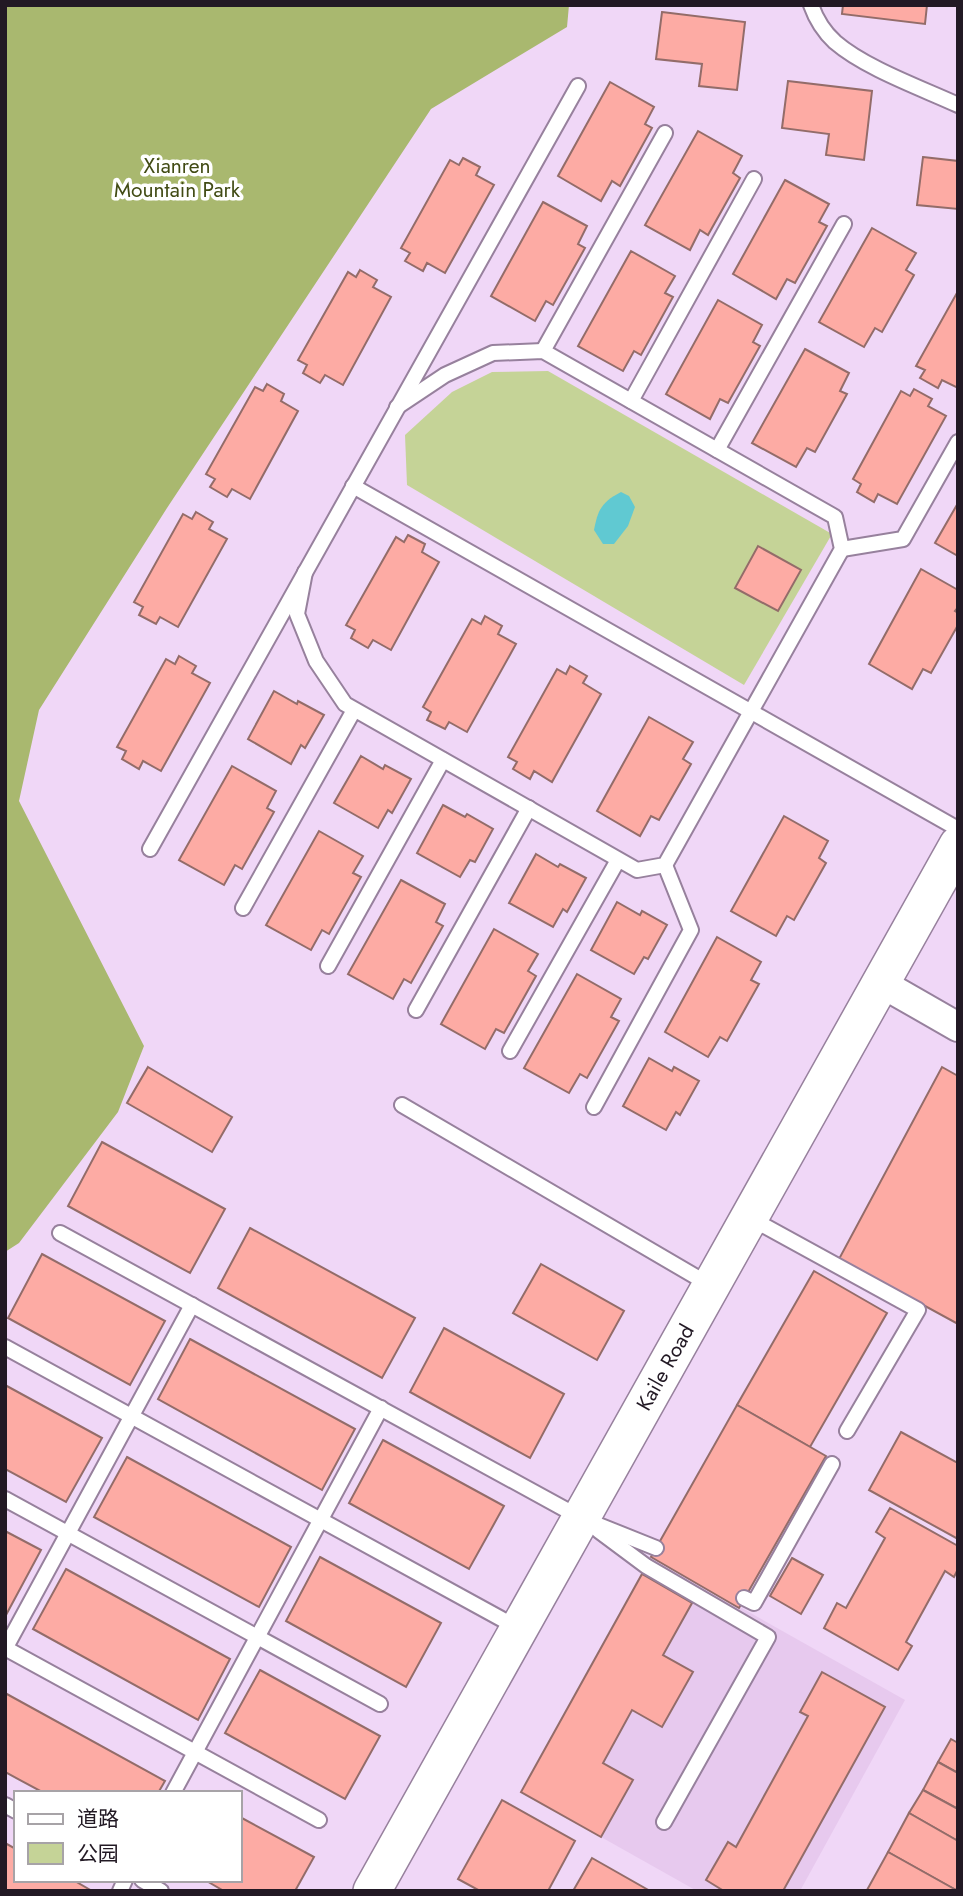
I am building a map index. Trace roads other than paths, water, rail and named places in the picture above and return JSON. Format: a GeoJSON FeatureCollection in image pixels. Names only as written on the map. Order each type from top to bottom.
{"type":"FeatureCollection","features":[{"type":"Feature","properties":{"kind":"street","name":"Kaile Road"},"geometry":{"type":"LineString","coordinates":[[372,1891],[958,845]]}},
{"type":"Feature","properties":{"kind":"street"},"geometry":{"type":"LineString","coordinates":[[881,983],[958,1027]]}},
{"type":"Feature","properties":{"kind":"lane"},"geometry":{"type":"LineString","coordinates":[[811,5],[816,19],[833,40],[855,56],[958,105]]}},
{"type":"Feature","properties":{"kind":"lane"},"geometry":{"type":"LineString","coordinates":[[150,849],[578,86]]}},
{"type":"Feature","properties":{"kind":"lane"},"geometry":{"type":"LineString","coordinates":[[543,351],[665,133]]}},
{"type":"Feature","properties":{"kind":"lane"},"geometry":{"type":"LineString","coordinates":[[631,401],[754,179]]}},
{"type":"Feature","properties":{"kind":"lane"},"geometry":{"type":"LineString","coordinates":[[718,450],[844,224]]}},
{"type":"Feature","properties":{"kind":"lane"},"geometry":{"type":"LineString","coordinates":[[397,407],[445,375],[493,353],[543,351],[835,517],[842,549],[665,865]]}},
{"type":"Feature","properties":{"kind":"lane"},"geometry":{"type":"LineString","coordinates":[[842,549],[903,539],[958,442]]}},
{"type":"Feature","properties":{"kind":"lane"},"geometry":{"type":"LineString","coordinates":[[353,486],[958,829]]}},
{"type":"Feature","properties":{"kind":"lane"},"geometry":{"type":"LineString","coordinates":[[305,572],[297,614],[316,661],[345,705],[637,870],[665,865]]}},
{"type":"Feature","properties":{"kind":"lane"},"geometry":{"type":"LineString","coordinates":[[243,908],[354,710]]}},
{"type":"Feature","properties":{"kind":"lane"},"geometry":{"type":"LineString","coordinates":[[328,966],[443,760]]}},
{"type":"Feature","properties":{"kind":"lane"},"geometry":{"type":"LineString","coordinates":[[416,1010],[529,808]]}},
{"type":"Feature","properties":{"kind":"lane"},"geometry":{"type":"LineString","coordinates":[[510,1051],[618,859]]}},
{"type":"Feature","properties":{"kind":"lane"},"geometry":{"type":"LineString","coordinates":[[594,1107],[691,930],[665,865]]}},
{"type":"Feature","properties":{"kind":"lane"},"geometry":{"type":"LineString","coordinates":[[402,1105],[711,1285]]}},
{"type":"Feature","properties":{"kind":"lane"},"geometry":{"type":"LineString","coordinates":[[749,1217],[918,1310],[847,1431]]}},
{"type":"Feature","properties":{"kind":"lane"},"geometry":{"type":"LineString","coordinates":[[60,1233],[581,1518],[656,1548]]}},
{"type":"Feature","properties":{"kind":"lane"},"geometry":{"type":"LineString","coordinates":[[192,1305],[5,1648],[319,1820]]}},
{"type":"Feature","properties":{"kind":"lane"},"geometry":{"type":"LineString","coordinates":[[5,1347],[519,1628]]}},
{"type":"Feature","properties":{"kind":"lane"},"geometry":{"type":"LineString","coordinates":[[174,1791],[381,1408]]}},
{"type":"Feature","properties":{"kind":"lane"},"geometry":{"type":"LineString","coordinates":[[744,1598],[754,1603],[832,1464]]}},
{"type":"Feature","properties":{"kind":"lane"},"geometry":{"type":"LineString","coordinates":[[5,1499],[380,1704]]}},
{"type":"Feature","properties":{"kind":"lane"},"geometry":{"type":"LineString","coordinates":[[581,1518],[646,1566],[768,1637],[664,1822]]}},
{"type":"Feature","properties":{"kind":"lane"},"geometry":{"type":"LineString","coordinates":[[145,1882],[161,1891]]}},
{"type":"Feature","properties":{"kind":"park label","name":"Xianren Mountain Park"},"geometry":{"type":"Point","coordinates":[177,178]}}]}
